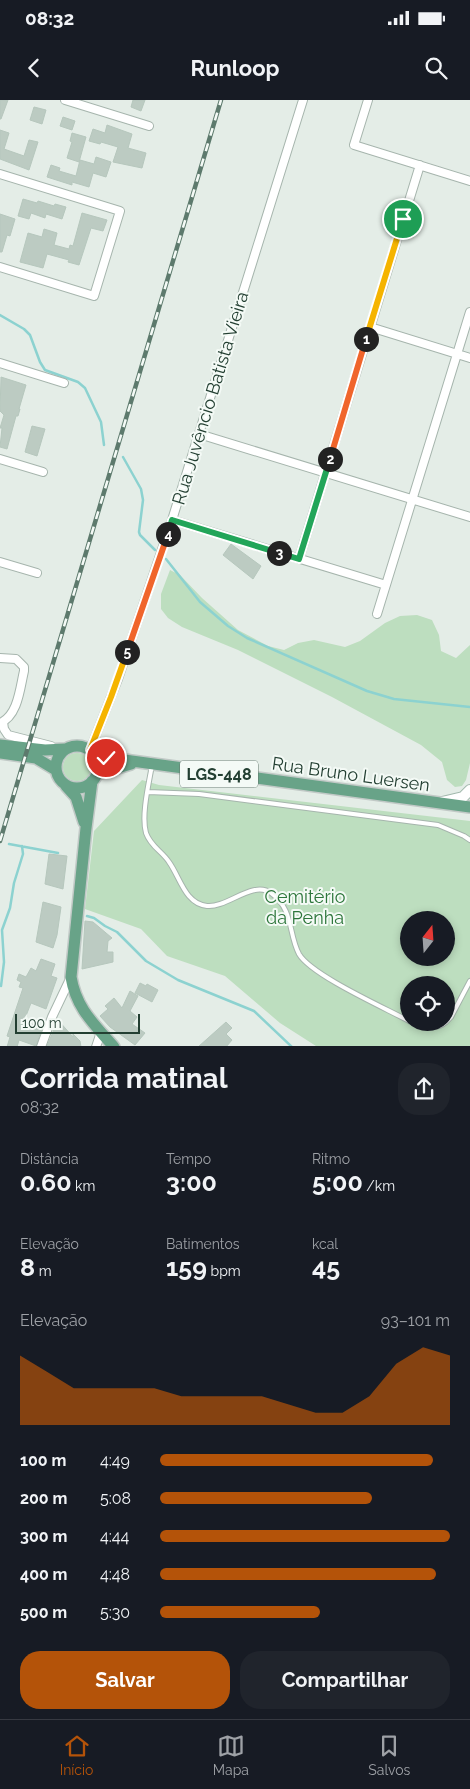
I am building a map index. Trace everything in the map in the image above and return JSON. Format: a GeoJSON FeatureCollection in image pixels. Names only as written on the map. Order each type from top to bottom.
{"type":"FeatureCollection","features":[{"type":"Feature","properties":{"kind":"main road"},"geometry":{"type":"LineString","coordinates":[[0,745],[46,750],[77,746],[92,753],[98,762],[86,828],[71,977],[78,1002],[85,1013],[114,1046]]}},
{"type":"Feature","properties":{"kind":"main road"},"geometry":{"type":"LineString","coordinates":[[65,749],[57,758],[57,775],[76,797],[86,828]]}},
{"type":"Feature","properties":{"kind":"main road"},"geometry":{"type":"LineString","coordinates":[[0,753],[36,758],[56,770]]}},
{"type":"Feature","properties":{"kind":"main road","name":"Rua Bruno Luersen"},"geometry":{"type":"LineString","coordinates":[[92,753],[138,763],[470,807]]}},
{"type":"Feature","properties":{"kind":"main road","name":"Rua Bruno Luersen"},"geometry":{"type":"LineString","coordinates":[[95,778],[138,763]]}},
{"type":"Feature","properties":{"kind":"main road"},"geometry":{"type":"LineString","coordinates":[[64,784],[82,788],[95,778]]}},
{"type":"Feature","properties":{"kind":"main road"},"geometry":{"type":"LineString","coordinates":[[439,803],[463,797],[470,790]]}},
{"type":"Feature","properties":{"kind":"street"},"geometry":{"type":"LineString","coordinates":[[65,100],[149,126]]}},
{"type":"Feature","properties":{"kind":"street","name":"Rua Juvêncio Batista Vieira"},"geometry":{"type":"LineString","coordinates":[[92,753],[172,520],[303,100]]}},
{"type":"Feature","properties":{"kind":"street"},"geometry":{"type":"LineString","coordinates":[[368,100],[354,145],[470,181]]}},
{"type":"Feature","properties":{"kind":"street"},"geometry":{"type":"LineString","coordinates":[[299,559],[420,165]]}},
{"type":"Feature","properties":{"kind":"street"},"geometry":{"type":"LineString","coordinates":[[0,174],[120,210],[94,296],[0,267]]}},
{"type":"Feature","properties":{"kind":"street"},"geometry":{"type":"LineString","coordinates":[[377,614],[470,312]]}},
{"type":"Feature","properties":{"kind":"street"},"geometry":{"type":"LineString","coordinates":[[370,327],[470,358]]}},
{"type":"Feature","properties":{"kind":"street"},"geometry":{"type":"LineString","coordinates":[[0,363],[64,383]]}},
{"type":"Feature","properties":{"kind":"street"},"geometry":{"type":"LineString","coordinates":[[199,434],[470,517]]}},
{"type":"Feature","properties":{"kind":"street"},"geometry":{"type":"LineString","coordinates":[[0,459],[43,472]]}},
{"type":"Feature","properties":{"kind":"street"},"geometry":{"type":"LineString","coordinates":[[172,520],[386,585]]}},
{"type":"Feature","properties":{"kind":"street"},"geometry":{"type":"LineString","coordinates":[[0,562],[37,573]]}},
{"type":"Feature","properties":{"kind":"street"},"geometry":{"type":"LineString","coordinates":[[0,658],[16,659],[24,667],[14,710],[10,717],[2,722],[8,735],[65,749]]}},
{"type":"Feature","properties":{"kind":"street"},"geometry":{"type":"LineString","coordinates":[[41,1046],[71,977]]}},
{"type":"Feature","properties":{"kind":"street"},"geometry":{"type":"LineString","coordinates":[[96,1046],[101,1032]]}},
{"type":"Feature","properties":{"kind":"lane"},"geometry":{"type":"LineString","coordinates":[[152,765],[144,819],[146,833],[155,848],[168,860],[186,892],[195,903],[206,906],[219,906],[258,889],[270,892],[290,918],[299,954],[308,964],[323,975],[400,1017]]}},
{"type":"Feature","properties":{"kind":"lane"},"geometry":{"type":"LineString","coordinates":[[148,792],[199,794],[438,825],[470,840]]}},
{"type":"Feature","properties":{"kind":"lane"},"geometry":{"type":"LineString","coordinates":[[455,1009],[470,981]]}},
{"type":"Feature","properties":{"kind":"green space"},"geometry":{"type":"Polygon","coordinates":[[[170,570],[180,575],[202,598],[238,630],[268,646],[284,650],[298,643],[314,640],[345,647],[360,641],[385,623],[400,616],[417,615],[432,620],[439,635],[441,651],[456,658],[470,645],[470,763],[466,780],[462,786],[455,787],[447,780],[442,762],[421,745],[332,697],[238,650],[182,627],[168,618],[161,609],[161,594],[170,570]]]}},
{"type":"Feature","properties":{"kind":"green space"},"geometry":{"type":"Polygon","coordinates":[[[77,753],[87,757],[91,767],[87,777],[77,781],[67,777],[63,767],[67,757],[77,753]]]}},
{"type":"Feature","properties":{"kind":"green space","name":"Cemitério da Penha"},"geometry":{"type":"Polygon","coordinates":[[[142,780],[159,785],[470,821],[470,1046],[316,1046],[280,1023],[225,976],[167,956],[141,929],[85,909],[94,831],[142,780]]]}},
{"type":"Feature","properties":{"kind":"building"},"geometry":{"type":"Polygon","coordinates":[[[0,100],[8,100],[1,119],[0,119],[0,100]]]}},
{"type":"Feature","properties":{"kind":"building"},"geometry":{"type":"Polygon","coordinates":[[[133,100],[145,100],[141,111],[131,107],[133,100]]]}},
{"type":"Feature","properties":{"kind":"building"},"geometry":{"type":"Polygon","coordinates":[[[34,107],[46,110],[42,124],[30,120],[34,107]]]}},
{"type":"Feature","properties":{"kind":"building"},"geometry":{"type":"Polygon","coordinates":[[[63,117],[75,121],[72,130],[60,126],[63,117]]]}},
{"type":"Feature","properties":{"kind":"building"},"geometry":{"type":"Polygon","coordinates":[[[107,125],[132,134],[128,148],[146,153],[142,168],[113,162],[118,147],[89,141],[93,129],[105,133],[107,125]]]}},
{"type":"Feature","properties":{"kind":"building"},"geometry":{"type":"Polygon","coordinates":[[[0,130],[9,133],[4,149],[24,156],[29,140],[38,142],[29,170],[0,159],[0,130]]]}},
{"type":"Feature","properties":{"kind":"building"},"geometry":{"type":"Polygon","coordinates":[[[72,133],[86,137],[79,162],[67,158],[72,142],[70,141],[72,133]]]}},
{"type":"Feature","properties":{"kind":"building"},"geometry":{"type":"Polygon","coordinates":[[[96,157],[111,162],[106,177],[93,173],[89,187],[72,182],[72,185],[47,177],[51,165],[60,168],[59,171],[76,176],[80,160],[94,164],[96,157]]]}},
{"type":"Feature","properties":{"kind":"building"},"geometry":{"type":"Polygon","coordinates":[[[23,199],[66,207],[62,219],[46,214],[45,218],[31,213],[29,219],[18,216],[23,199]]]}},
{"type":"Feature","properties":{"kind":"building"},"geometry":{"type":"Polygon","coordinates":[[[82,213],[107,220],[103,231],[91,228],[79,265],[47,254],[43,268],[20,262],[28,233],[42,237],[44,229],[57,233],[54,245],[69,249],[70,245],[73,246],[82,213]]]}},
{"type":"Feature","properties":{"kind":"building"},"geometry":{"type":"Polygon","coordinates":[[[0,214],[15,219],[10,236],[7,235],[2,252],[0,252],[0,214]]]}},
{"type":"Feature","properties":{"kind":"building"},"geometry":{"type":"Polygon","coordinates":[[[1,377],[26,385],[7,449],[0,447],[2,428],[0,428],[4,415],[0,411],[1,377]]]}},
{"type":"Feature","properties":{"kind":"building"},"geometry":{"type":"Polygon","coordinates":[[[32,426],[45,429],[37,456],[25,452],[32,426]]]}},
{"type":"Feature","properties":{"kind":"building"},"geometry":{"type":"Polygon","coordinates":[[[231,544],[261,566],[253,579],[223,555],[231,544]]]}},
{"type":"Feature","properties":{"kind":"building"},"geometry":{"type":"Polygon","coordinates":[[[49,854],[67,856],[63,889],[45,884],[49,854]]]}},
{"type":"Feature","properties":{"kind":"building"},"geometry":{"type":"Polygon","coordinates":[[[43,902],[61,907],[53,948],[36,942],[43,902]]]}},
{"type":"Feature","properties":{"kind":"building"},"geometry":{"type":"Polygon","coordinates":[[[85,921],[93,922],[112,938],[108,941],[107,952],[113,952],[113,962],[82,969],[85,921]]]}},
{"type":"Feature","properties":{"kind":"building"},"geometry":{"type":"Polygon","coordinates":[[[41,959],[55,964],[51,976],[57,978],[46,1009],[31,1003],[24,1021],[42,1028],[36,1046],[19,1040],[17,1046],[7,1046],[10,1037],[7,1036],[23,988],[19,987],[21,982],[17,980],[19,974],[26,977],[31,968],[36,971],[41,959]]]}},
{"type":"Feature","properties":{"kind":"building"},"geometry":{"type":"Polygon","coordinates":[[[140,983],[146,986],[147,984],[158,990],[152,1002],[135,993],[140,983]]]}},
{"type":"Feature","properties":{"kind":"building"},"geometry":{"type":"Polygon","coordinates":[[[130,991],[138,996],[130,1011],[137,1017],[132,1024],[145,1033],[135,1045],[110,1027],[100,1016],[108,1009],[105,1006],[114,998],[122,1008],[130,991]]]}},
{"type":"Feature","properties":{"kind":"building"},"geometry":{"type":"Polygon","coordinates":[[[58,1020],[73,1037],[73,1034],[80,1041],[81,1046],[47,1046],[58,1020]]]}},
{"type":"Feature","properties":{"kind":"building"},"geometry":{"type":"Polygon","coordinates":[[[226,1022],[232,1028],[226,1034],[232,1040],[227,1046],[199,1046],[226,1022]]]}},
{"type":"Feature","properties":{"kind":"waterway"},"geometry":{"type":"LineString","coordinates":[[0,315],[24,329],[30,335],[45,370],[78,382],[85,388],[101,422],[104,445]]}},
{"type":"Feature","properties":{"kind":"waterway"},"geometry":{"type":"LineString","coordinates":[[123,457],[141,489],[143,500],[140,535],[155,550]]}},
{"type":"Feature","properties":{"kind":"waterway"},"geometry":{"type":"LineString","coordinates":[[166,559],[200,602],[228,626],[247,638],[367,691],[394,699],[470,707]]}},
{"type":"Feature","properties":{"kind":"waterway"},"geometry":{"type":"LineString","coordinates":[[9,844],[58,853]]}},
{"type":"Feature","properties":{"kind":"waterway"},"geometry":{"type":"LineString","coordinates":[[1,986],[4,962],[2,930],[10,908],[14,883],[23,854],[22,846]]}},
{"type":"Feature","properties":{"kind":"waterway"},"geometry":{"type":"LineString","coordinates":[[87,916],[94,918],[117,932],[146,961],[178,980],[254,1011],[291,1046]]}},
{"type":"Feature","properties":{"kind":"railway"},"geometry":{"type":"LineString","coordinates":[[0,841],[221,100]]}},
{"type":"Feature","properties":{"kind":"route"},"geometry":{"type":"LineString","coordinates":[[106,758],[95,756],[90,750],[118,679],[172,520],[299,559],[403,219]]}}]}
